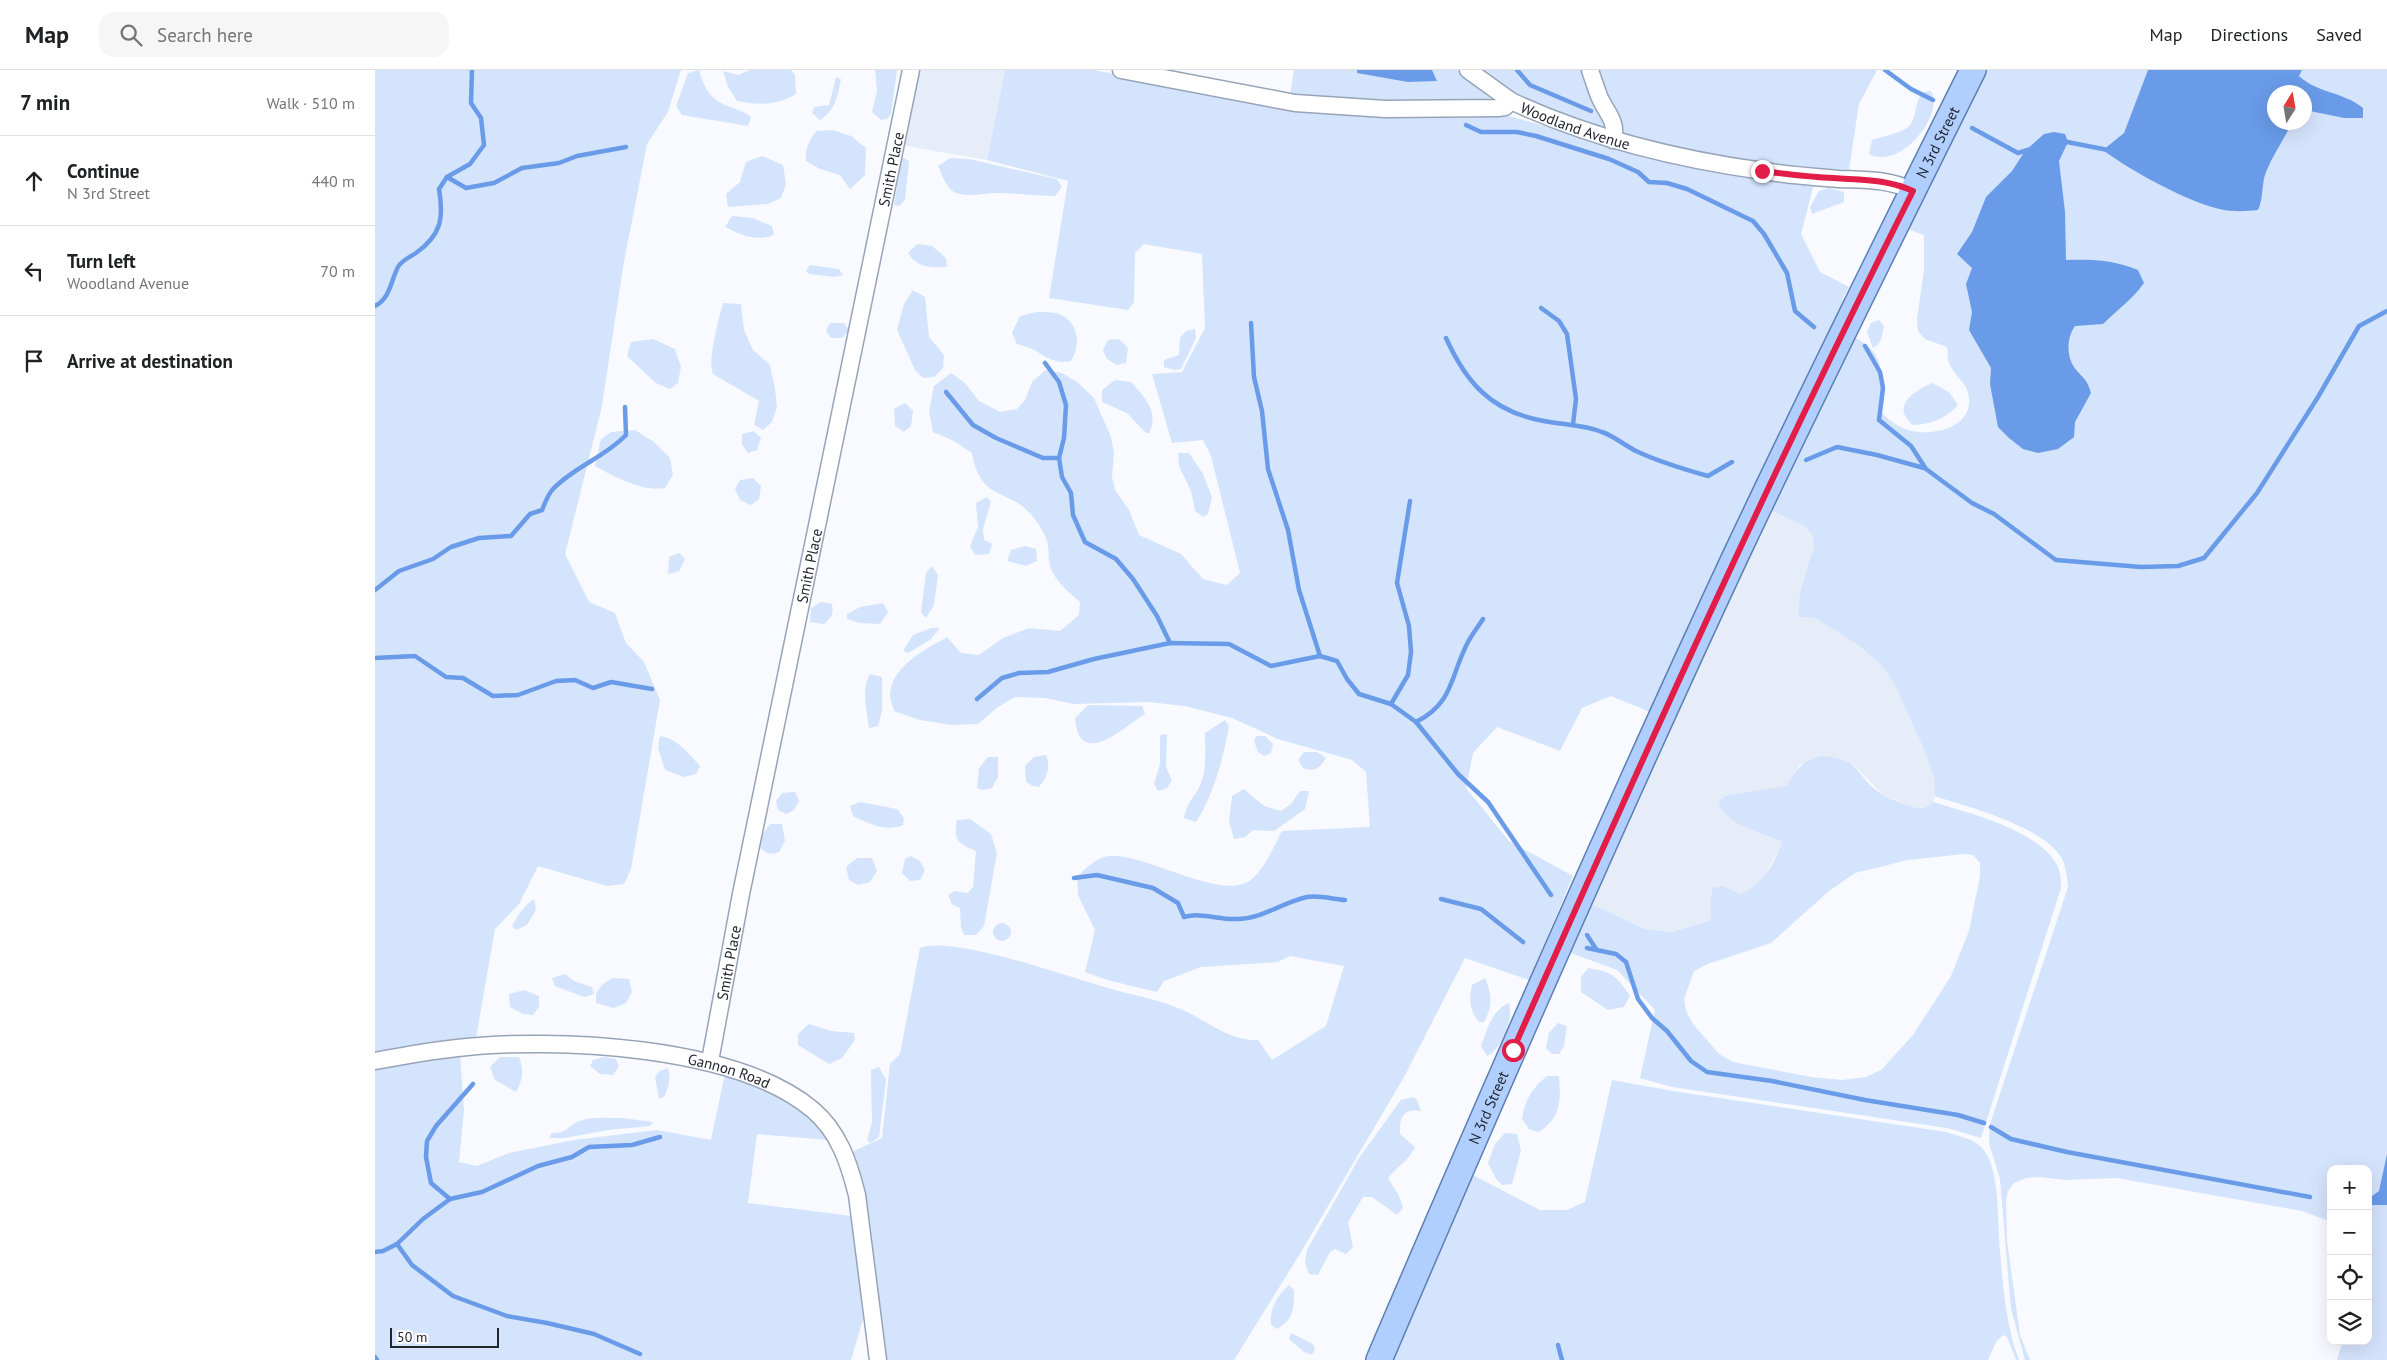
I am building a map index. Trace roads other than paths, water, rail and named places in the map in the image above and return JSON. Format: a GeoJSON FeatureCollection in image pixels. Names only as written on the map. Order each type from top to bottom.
{"type":"FeatureCollection","features":[{"type":"Feature","properties":{"kind":"main road","name":"N 3rd Street"},"geometry":{"type":"LineString","coordinates":[[1379,1360],[1513,1050],[1683,670],[1815,390],[1973,70]]}},
{"type":"Feature","properties":{"kind":"street","name":"Smith Place"},"geometry":{"type":"LineString","coordinates":[[710,1061],[741,894],[911,70]]}},
{"type":"Feature","properties":{"kind":"street","name":"Woodland Avenue"},"geometry":{"type":"LineString","coordinates":[[1121,70],[1295,103],[1385,109],[1498,108],[1505,107],[1511,101],[1539,114],[1613,140],[1762,171],[1802,176],[1872,179],[1892,182],[1913,191]]}},
{"type":"Feature","properties":{"kind":"street"},"geometry":{"type":"LineString","coordinates":[[1468,70],[1511,101]]}},
{"type":"Feature","properties":{"kind":"street"},"geometry":{"type":"LineString","coordinates":[[1590,70],[1600,98],[1614,120],[1613,140]]}},
{"type":"Feature","properties":{"kind":"street","name":"Gannon Road"},"geometry":{"type":"LineString","coordinates":[[375,1060],[458,1048],[517,1045],[606,1048],[654,1052],[710,1061],[753,1077],[797,1099],[813,1110],[825,1122],[839,1142],[852,1172],[857,1195],[878,1360]]}},
{"type":"Feature","properties":{"kind":"water"},"geometry":{"type":"Polygon","coordinates":[[[1357,70],[1432,70],[1437,81],[1408,82],[1357,73],[1357,70]]]}},
{"type":"Feature","properties":{"kind":"water"},"geometry":{"type":"Polygon","coordinates":[[[2148,70],[2302,70],[2299,76],[2312,85],[2267,85],[2267,130],[2288,130],[2266,172],[2258,210],[2237,211],[2210,207],[2178,194],[2128,167],[2103,150],[2124,133],[2148,70]]]}},
{"type":"Feature","properties":{"kind":"water"},"geometry":{"type":"Polygon","coordinates":[[[2312,85],[2348,99],[2363,108],[2363,118],[2344,118],[2312,111],[2312,85]]]}},
{"type":"Feature","properties":{"kind":"water"},"geometry":{"type":"Polygon","coordinates":[[[2054,132],[2065,134],[2068,142],[2059,161],[2065,212],[2066,260],[2103,261],[2120,264],[2138,270],[2144,283],[2103,324],[2075,326],[2072,330],[2069,341],[2071,362],[2086,381],[2091,393],[2075,422],[2074,437],[2058,449],[2038,453],[2023,449],[1998,427],[1990,384],[1991,368],[1969,330],[1972,312],[1966,284],[1972,268],[1957,254],[1972,232],[1986,197],[2012,171],[2025,151],[2044,134],[2054,132]]]}},
{"type":"Feature","properties":{"kind":"water"},"geometry":{"type":"Polygon","coordinates":[[[2387,1154],[2387,1205],[2372,1205],[2372,1196],[2379,1191],[2387,1154]]]}},
{"type":"Feature","properties":{"kind":"waterway"},"geometry":{"type":"LineString","coordinates":[[375,306],[384,299],[390,289],[399,265],[416,253],[436,233],[441,218],[439,189],[447,177],[470,164],[484,145],[481,118],[471,103],[472,70]]}},
{"type":"Feature","properties":{"kind":"waterway"},"geometry":{"type":"LineString","coordinates":[[1517,70],[1530,85],[1591,111]]}},
{"type":"Feature","properties":{"kind":"waterway"},"geometry":{"type":"LineString","coordinates":[[1885,70],[1911,89],[1933,100]]}},
{"type":"Feature","properties":{"kind":"waterway"},"geometry":{"type":"LineString","coordinates":[[1466,125],[1481,132],[1517,132],[1536,136],[1609,159],[1638,172],[1649,182],[1667,183],[1687,189],[1753,221],[1764,234],[1787,273],[1795,311],[1814,327]]}},
{"type":"Feature","properties":{"kind":"waterway"},"geometry":{"type":"LineString","coordinates":[[1972,128],[2018,153],[2031,149]]}},
{"type":"Feature","properties":{"kind":"waterway"},"geometry":{"type":"LineString","coordinates":[[2062,141],[2108,150]]}},
{"type":"Feature","properties":{"kind":"waterway"},"geometry":{"type":"LineString","coordinates":[[447,177],[466,188],[494,183],[522,168],[559,163],[577,156],[626,147]]}},
{"type":"Feature","properties":{"kind":"waterway"},"geometry":{"type":"LineString","coordinates":[[1541,308],[1559,321],[1567,334],[1576,399],[1573,424]]}},
{"type":"Feature","properties":{"kind":"waterway"},"geometry":{"type":"LineString","coordinates":[[1865,346],[1880,372],[1883,388],[1879,420],[1911,446],[1926,469],[1972,503],[1994,514],[2056,560],[2141,567],[2178,566],[2204,558],[2257,493],[2318,397],[2359,326],[2387,311]]}},
{"type":"Feature","properties":{"kind":"waterway"},"geometry":{"type":"LineString","coordinates":[[1251,323],[1254,377],[1262,411],[1268,469],[1288,530],[1299,590],[1320,656]]}},
{"type":"Feature","properties":{"kind":"waterway"},"geometry":{"type":"LineString","coordinates":[[1446,338],[1471,381],[1493,401],[1507,409],[1539,420],[1594,429],[1653,459],[1708,476],[1732,462]]}},
{"type":"Feature","properties":{"kind":"waterway"},"geometry":{"type":"LineString","coordinates":[[1045,363],[1059,382],[1066,405],[1064,438],[1059,458],[1062,477],[1071,493],[1073,515],[1085,542],[1116,559],[1133,579],[1157,616],[1170,643]]}},
{"type":"Feature","properties":{"kind":"waterway"},"geometry":{"type":"LineString","coordinates":[[946,392],[973,425],[996,438],[1043,458],[1059,458]]}},
{"type":"Feature","properties":{"kind":"waterway"},"geometry":{"type":"LineString","coordinates":[[375,590],[399,571],[433,559],[451,547],[479,538],[511,536],[530,514],[542,510],[550,493],[561,481],[609,450],[626,435],[625,407]]}},
{"type":"Feature","properties":{"kind":"waterway"},"geometry":{"type":"LineString","coordinates":[[1806,460],[1837,447],[1877,455],[1924,468]]}},
{"type":"Feature","properties":{"kind":"waterway"},"geometry":{"type":"LineString","coordinates":[[1391,704],[1408,675],[1411,652],[1409,626],[1397,583],[1410,501]]}},
{"type":"Feature","properties":{"kind":"waterway"},"geometry":{"type":"LineString","coordinates":[[1416,722],[1428,715],[1444,697],[1462,654],[1471,636],[1483,619]]}},
{"type":"Feature","properties":{"kind":"waterway"},"geometry":{"type":"LineString","coordinates":[[977,699],[1002,678],[1019,673],[1048,672],[1094,659],[1170,643],[1229,644],[1271,666],[1320,656],[1337,661],[1347,679],[1359,694],[1391,704],[1416,722],[1458,774],[1488,802],[1551,895]]}},
{"type":"Feature","properties":{"kind":"waterway"},"geometry":{"type":"LineString","coordinates":[[375,658],[415,656],[446,677],[463,678],[493,696],[518,695],[556,681],[575,680],[593,688],[611,682],[652,689]]}},
{"type":"Feature","properties":{"kind":"waterway"},"geometry":{"type":"LineString","coordinates":[[1074,878],[1097,875],[1153,888],[1178,903],[1184,917],[1197,915],[1230,919],[1246,918],[1307,897],[1345,900]]}},
{"type":"Feature","properties":{"kind":"waterway"},"geometry":{"type":"LineString","coordinates":[[1441,899],[1481,909],[1523,942]]}},
{"type":"Feature","properties":{"kind":"waterway"},"geometry":{"type":"LineString","coordinates":[[1587,935],[1596,949]]}},
{"type":"Feature","properties":{"kind":"waterway"},"geometry":{"type":"LineString","coordinates":[[1587,948],[1616,954],[1626,962],[1638,999],[1652,1018],[1667,1031],[1691,1061],[1707,1072],[1772,1081],[1865,1100],[1958,1115],[1984,1123]]}},
{"type":"Feature","properties":{"kind":"waterway"},"geometry":{"type":"LineString","coordinates":[[450,1199],[431,1183],[426,1157],[427,1141],[436,1126],[473,1084]]}},
{"type":"Feature","properties":{"kind":"waterway"},"geometry":{"type":"LineString","coordinates":[[1991,1127],[2011,1139],[2067,1152],[2310,1197]]}},
{"type":"Feature","properties":{"kind":"waterway"},"geometry":{"type":"LineString","coordinates":[[375,1252],[383,1251],[397,1244],[423,1219],[450,1199],[482,1192],[538,1166],[572,1157],[589,1147],[632,1145],[660,1137]]}},
{"type":"Feature","properties":{"kind":"waterway"},"geometry":{"type":"LineString","coordinates":[[397,1244],[412,1265],[453,1296],[507,1316],[594,1334],[640,1354]]}},
{"type":"Feature","properties":{"kind":"waterway"},"geometry":{"type":"LineString","coordinates":[[1558,1345],[1562,1360]]}}]}
